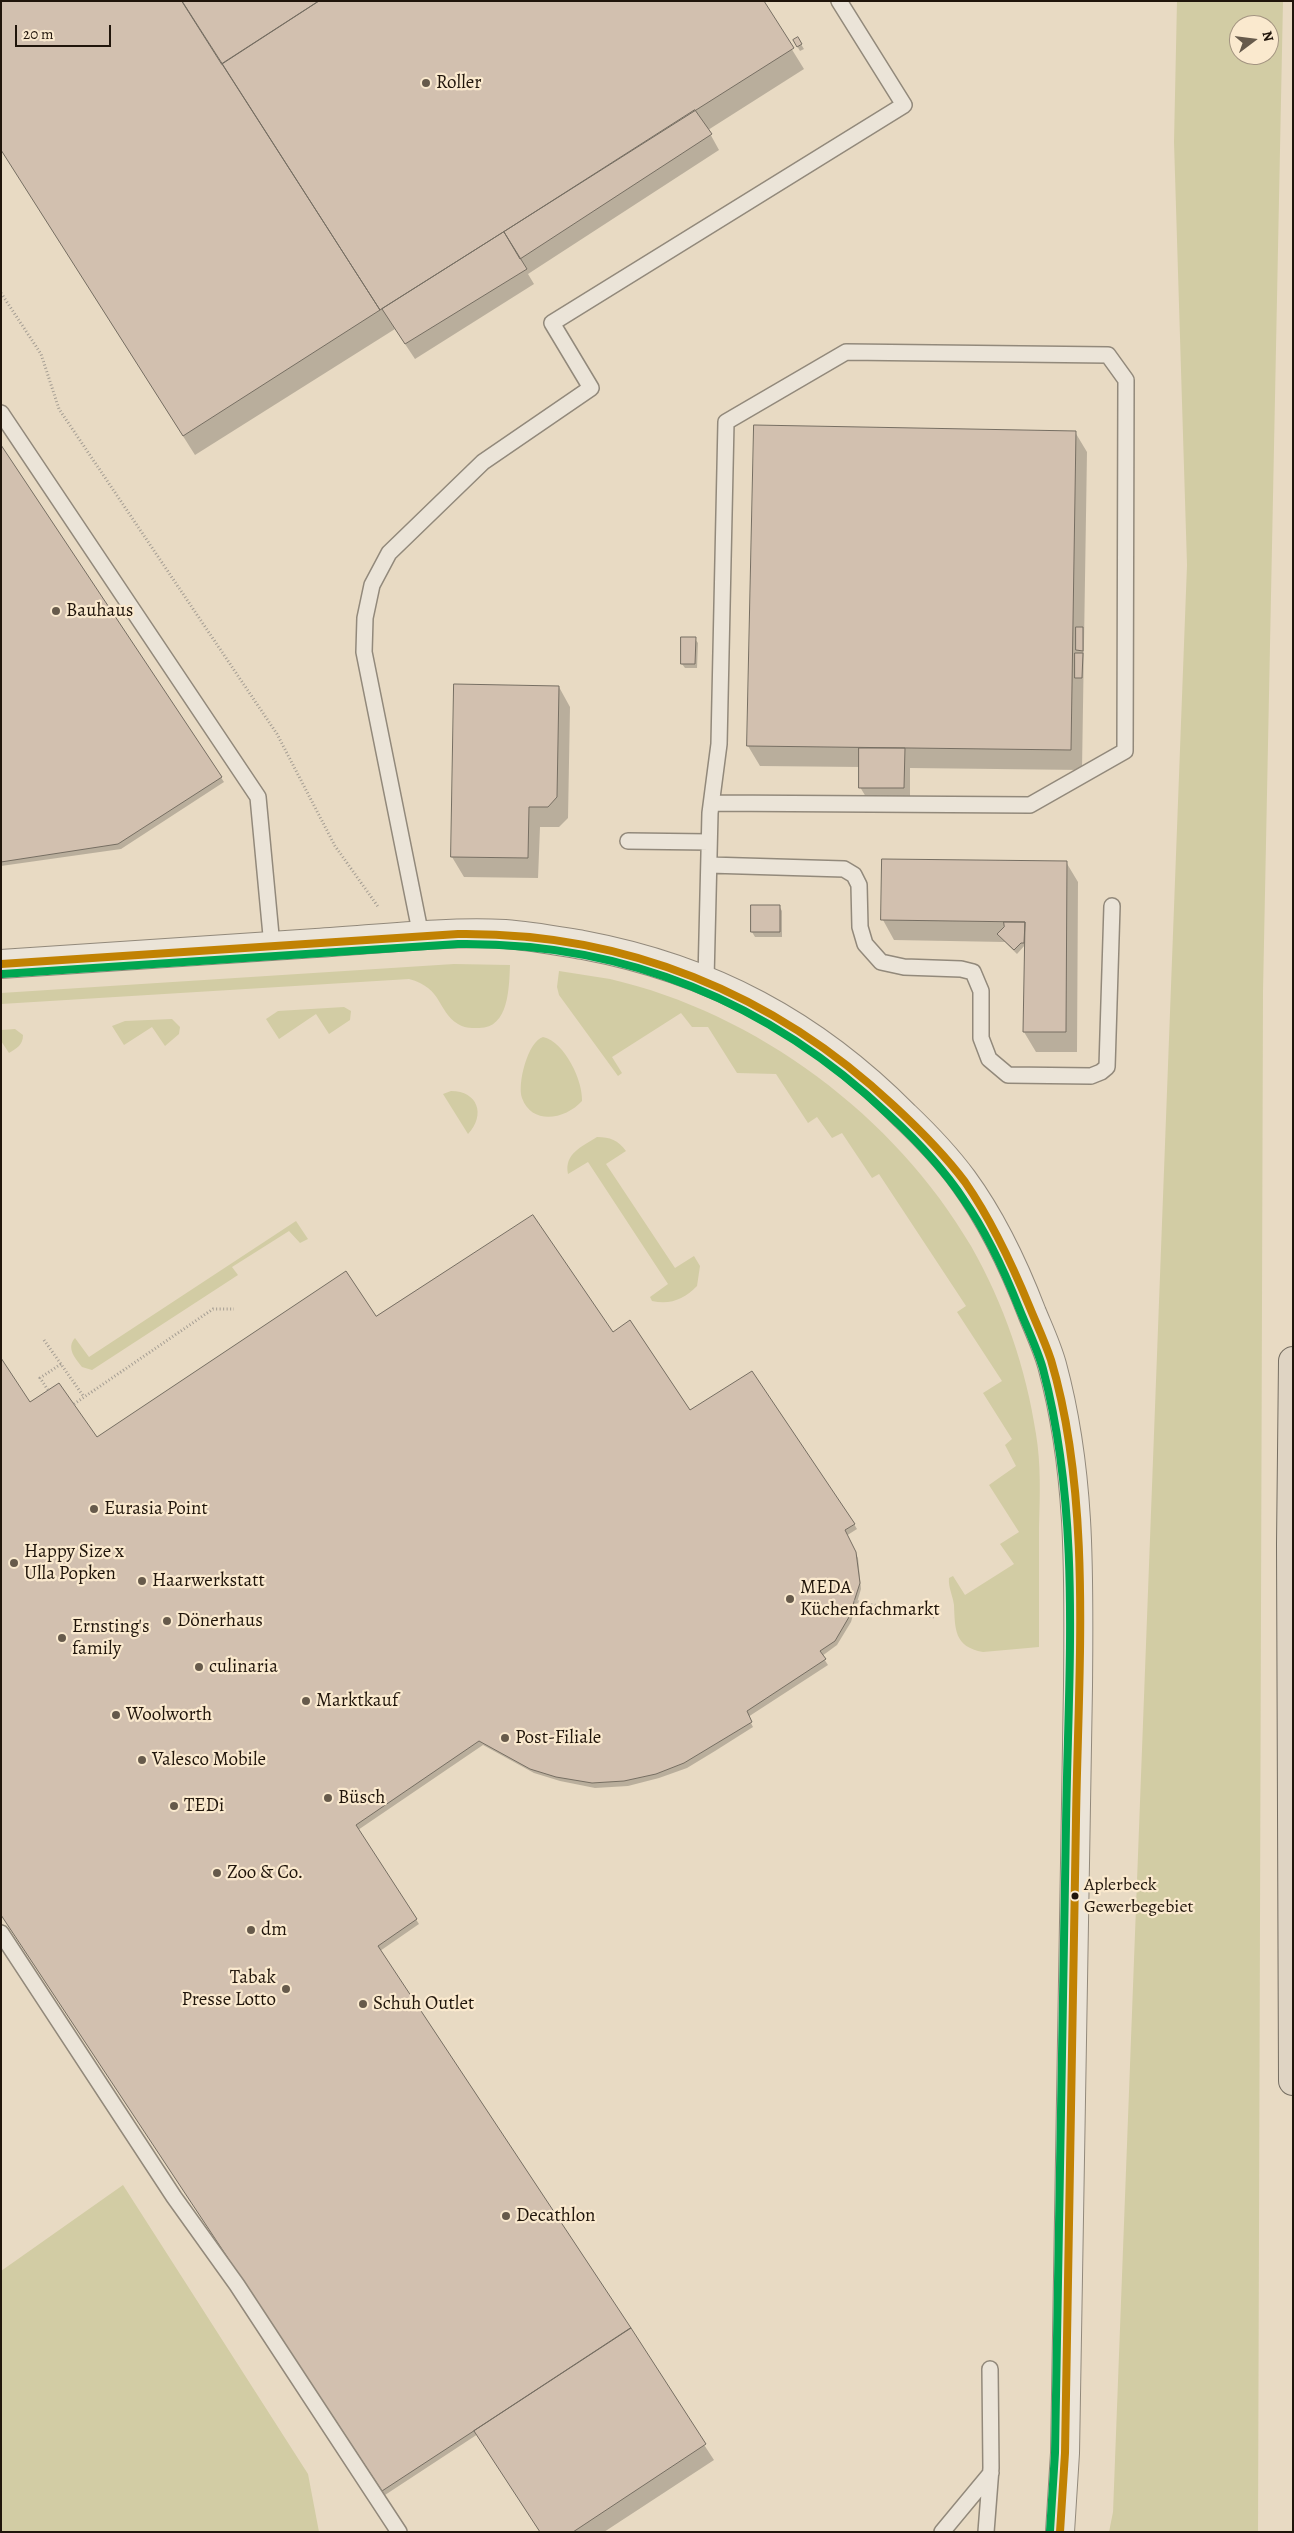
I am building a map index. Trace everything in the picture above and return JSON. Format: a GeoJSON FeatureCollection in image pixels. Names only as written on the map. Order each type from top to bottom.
{"type":"FeatureCollection","features":[{"type":"Feature","properties":{"kind":"highway"},"geometry":{"type":"LineString","coordinates":[[1293,1362],[1291,1544],[1293,2081]]}},
{"type":"Feature","properties":{"kind":"street"},"geometry":{"type":"LineString","coordinates":[[1,964],[412,937],[503,934],[543,938],[604,949],[706,979],[793,1024],[843,1059],[877,1087],[926,1137],[963,1180],[1013,1263],[1051,1361],[1067,1430],[1074,1479],[1080,1564],[1065,2453],[1060,2532]]}},
{"type":"Feature","properties":{"kind":"lane"},"geometry":{"type":"LineString","coordinates":[[412,937],[390,780],[364,652],[365,618],[372,585],[389,553],[483,462],[591,388],[552,323],[904,105],[839,1]]}},
{"type":"Feature","properties":{"kind":"lane"},"geometry":{"type":"LineString","coordinates":[[706,979],[709,842],[712,802],[719,744],[726,422],[846,352],[1108,356],[1126,380],[1125,751],[1030,805],[712,802]]}},
{"type":"Feature","properties":{"kind":"lane"},"geometry":{"type":"LineString","coordinates":[[1,413],[258,797],[272,946]]}},
{"type":"Feature","properties":{"kind":"lane"},"geometry":{"type":"LineString","coordinates":[[628,841],[709,842]]}},
{"type":"Feature","properties":{"kind":"lane"},"geometry":{"type":"LineString","coordinates":[[709,864],[844,869],[854,875],[858,885],[860,927],[863,938],[865,944],[881,962],[904,967],[961,969],[973,972],[981,991],[981,1038],[989,1059],[1008,1076],[1091,1076],[1101,1072],[1107,1066],[1112,906]]}},
{"type":"Feature","properties":{"kind":"lane"},"geometry":{"type":"LineString","coordinates":[[1,1933],[174,2197],[237,2285],[399,2532]]}},
{"type":"Feature","properties":{"kind":"lane"},"geometry":{"type":"LineString","coordinates":[[986,2532],[991,2473],[990,2369]]}},
{"type":"Feature","properties":{"kind":"lane"},"geometry":{"type":"LineString","coordinates":[[942,2532],[991,2473]]}},
{"type":"Feature","properties":{"kind":"path"},"geometry":{"type":"LineString","coordinates":[[1,293],[41,354],[59,409],[278,734],[335,846],[412,937]]}},
{"type":"Feature","properties":{"kind":"path"},"geometry":{"type":"LineString","coordinates":[[74,1404],[213,1310],[234,1309]]}},
{"type":"Feature","properties":{"kind":"path"},"geometry":{"type":"LineString","coordinates":[[44,1340],[84,1397]]}},
{"type":"Feature","properties":{"kind":"path"},"geometry":{"type":"LineString","coordinates":[[48,1390],[40,1378],[61,1364]]}},
{"type":"Feature","properties":{"kind":"path"},"geometry":{"type":"LineString","coordinates":[[854,1601],[934,1617]]}},
{"type":"Feature","properties":{"kind":"shaded area"},"geometry":{"type":"Polygon","coordinates":[[[1177,1],[1283,1],[1263,991],[1258,2532],[1109,2532],[1113,2512],[1187,565],[1174,142],[1177,1]]]}},
{"type":"Feature","properties":{"kind":"shaded area"},"geometry":{"type":"Polygon","coordinates":[[[454,964],[510,965],[508,996],[501,1015],[496,1022],[488,1027],[477,1028],[460,1025],[451,1019],[428,988],[409,979],[1,1004],[1,993],[454,964]]]}},
{"type":"Feature","properties":{"kind":"shaded area"},"geometry":{"type":"Polygon","coordinates":[[[559,971],[610,979],[665,995],[718,1017],[769,1044],[817,1076],[862,1113],[903,1154],[940,1199],[971,1246],[994,1291],[1020,1361],[1032,1409],[1038,1445],[1040,1492],[1039,1647],[983,1652],[966,1646],[958,1636],[949,1578],[953,1576],[965,1595],[1014,1564],[1000,1544],[1019,1532],[989,1485],[1016,1466],[1005,1445],[1012,1439],[983,1393],[1002,1381],[957,1312],[966,1306],[879,1174],[872,1178],[842,1133],[832,1138],[817,1117],[808,1123],[776,1074],[737,1073],[708,1027],[692,1027],[681,1013],[612,1057],[622,1073],[618,1076],[559,995],[557,987],[559,971]]]}},
{"type":"Feature","properties":{"kind":"shaded area"},"geometry":{"type":"Polygon","coordinates":[[[344,1007],[351,1011],[350,1020],[329,1034],[316,1014],[279,1039],[266,1019],[278,1011],[344,1007]]]}},
{"type":"Feature","properties":{"kind":"shaded area"},"geometry":{"type":"Polygon","coordinates":[[[172,1019],[180,1027],[179,1034],[165,1046],[152,1027],[124,1045],[112,1026],[125,1021],[172,1019]]]}},
{"type":"Feature","properties":{"kind":"shaded area"},"geometry":{"type":"Polygon","coordinates":[[[15,1029],[23,1035],[23,1038],[19,1046],[9,1053],[1,1041],[1,1030],[15,1029]]]}},
{"type":"Feature","properties":{"kind":"shaded area"},"geometry":{"type":"Polygon","coordinates":[[[543,1037],[559,1046],[565,1054],[576,1073],[582,1093],[582,1101],[575,1107],[567,1112],[550,1117],[533,1113],[527,1107],[521,1092],[522,1074],[528,1054],[538,1040],[543,1037]]]}},
{"type":"Feature","properties":{"kind":"shaded area"},"geometry":{"type":"Polygon","coordinates":[[[451,1091],[468,1095],[476,1105],[477,1119],[474,1127],[468,1134],[443,1094],[451,1091]]]}},
{"type":"Feature","properties":{"kind":"shaded area"},"geometry":{"type":"Polygon","coordinates":[[[597,1137],[613,1140],[626,1151],[606,1164],[675,1268],[694,1256],[700,1266],[697,1286],[682,1298],[665,1302],[652,1301],[650,1297],[668,1284],[588,1162],[568,1174],[567,1167],[571,1156],[575,1151],[597,1137]]]}},
{"type":"Feature","properties":{"kind":"shaded area"},"geometry":{"type":"Polygon","coordinates":[[[296,1221],[308,1239],[300,1243],[289,1231],[232,1267],[238,1275],[92,1370],[82,1367],[74,1357],[71,1345],[75,1338],[89,1357],[296,1221]]]}},
{"type":"Feature","properties":{"kind":"shaded area"},"geometry":{"type":"Polygon","coordinates":[[[123,2185],[308,2474],[319,2532],[1,2532],[1,2271],[123,2185]]]}},
{"type":"Feature","properties":{"kind":"building"},"geometry":{"type":"Polygon","coordinates":[[[1,1],[182,1],[380,310],[183,436],[1,150],[1,1]]]}},
{"type":"Feature","properties":{"kind":"building"},"geometry":{"type":"Polygon","coordinates":[[[182,1],[319,1],[222,64],[182,1]]]}},
{"type":"Feature","properties":{"kind":"building"},"geometry":{"type":"Polygon","coordinates":[[[319,1],[764,1],[794,48],[380,310],[222,64],[319,1]]]}},
{"type":"Feature","properties":{"kind":"building"},"geometry":{"type":"Polygon","coordinates":[[[798,37],[802,44],[797,47],[793,40],[798,37]]]}},
{"type":"Feature","properties":{"kind":"building"},"geometry":{"type":"Polygon","coordinates":[[[695,110],[712,134],[520,259],[504,232],[695,110]]]}},
{"type":"Feature","properties":{"kind":"building"},"geometry":{"type":"Polygon","coordinates":[[[504,232],[527,269],[405,344],[382,309],[504,232]]]}},
{"type":"Feature","properties":{"kind":"building"},"geometry":{"type":"Polygon","coordinates":[[[754,425],[1076,431],[1071,750],[747,746],[754,425]]]}},
{"type":"Feature","properties":{"kind":"building","name":"Bauhaus"},"geometry":{"type":"Polygon","coordinates":[[[1,445],[222,777],[118,844],[1,862],[1,445]]]}},
{"type":"Feature","properties":{"kind":"building"},"geometry":{"type":"Polygon","coordinates":[[[1076,627],[1083,627],[1083,651],[1076,650],[1076,627]]]}},
{"type":"Feature","properties":{"kind":"building"},"geometry":{"type":"Polygon","coordinates":[[[681,637],[696,637],[695,664],[681,664],[681,637]]]}},
{"type":"Feature","properties":{"kind":"building"},"geometry":{"type":"Polygon","coordinates":[[[1075,653],[1083,653],[1082,678],[1075,678],[1075,653]]]}},
{"type":"Feature","properties":{"kind":"building"},"geometry":{"type":"Polygon","coordinates":[[[454,684],[559,686],[557,797],[548,807],[529,807],[528,858],[451,857],[454,684]]]}},
{"type":"Feature","properties":{"kind":"building"},"geometry":{"type":"Polygon","coordinates":[[[859,748],[905,748],[904,788],[859,788],[859,748]]]}},
{"type":"Feature","properties":{"kind":"building"},"geometry":{"type":"Polygon","coordinates":[[[882,859],[1067,861],[1066,1032],[1023,1032],[1025,922],[881,920],[882,859]]]}},
{"type":"Feature","properties":{"kind":"building"},"geometry":{"type":"Polygon","coordinates":[[[751,905],[780,905],[780,932],[751,932],[751,905]]]}},
{"type":"Feature","properties":{"kind":"building"},"geometry":{"type":"Polygon","coordinates":[[[1004,922],[1025,922],[1024,943],[1021,943],[1014,950],[997,934],[1004,927],[1004,922]]]}},
{"type":"Feature","properties":{"kind":"building"},"geometry":{"type":"Polygon","coordinates":[[[533,1215],[613,1332],[630,1320],[690,1410],[752,1371],[855,1524],[845,1530],[856,1552],[860,1583],[849,1617],[835,1641],[820,1651],[826,1659],[747,1711],[752,1722],[684,1763],[656,1774],[624,1781],[592,1783],[556,1777],[530,1769],[479,1741],[356,1825],[417,1919],[378,1946],[631,2328],[382,2491],[1,1915],[1,1358],[30,1402],[59,1383],[97,1437],[346,1271],[376,1316],[533,1215]]]}},
{"type":"Feature","properties":{"kind":"building"},"geometry":{"type":"Polygon","coordinates":[[[631,2328],[706,2444],[573,2532],[540,2532],[474,2431],[631,2328]]]}},
{"type":"Feature","properties":{"kind":"transit line"},"geometry":{"type":"LineString","coordinates":[[1,964],[458,934],[519,936],[579,944],[637,958],[693,977],[747,1001],[799,1031],[848,1066],[894,1106],[949,1162],[965,1182],[993,1227],[1009,1259],[1051,1360],[1064,1414],[1073,1471],[1078,1529],[1080,1648],[1065,2453],[1060,2532]]}},
{"type":"Feature","properties":{"kind":"transit line"},"geometry":{"type":"LineString","coordinates":[[2,974],[458,944],[520,946],[579,954],[636,967],[692,986],[745,1011],[795,1041],[844,1076],[900,1125],[920,1145],[956,1188],[980,1225],[1001,1266],[1043,1369],[1055,1425],[1063,1481],[1068,1538],[1070,1654],[1055,2453],[1050,2531]]}},
{"type":"Feature","properties":{"kind":"place","name":"Roller"},"geometry":{"type":"Point","coordinates":[426,83]}},
{"type":"Feature","properties":{"kind":"place","name":"Bauhaus"},"geometry":{"type":"Point","coordinates":[56,611]}},
{"type":"Feature","properties":{"kind":"place","name":"Eurasia Point"},"geometry":{"type":"Point","coordinates":[94,1509]}},
{"type":"Feature","properties":{"kind":"place","name":"Happy Size x Ulla Popken"},"geometry":{"type":"Point","coordinates":[14,1563]}},
{"type":"Feature","properties":{"kind":"place","name":"Haarwerkstatt"},"geometry":{"type":"Point","coordinates":[142,1581]}},
{"type":"Feature","properties":{"kind":"place","name":"MEDA Küchenfachmarkt"},"geometry":{"type":"Point","coordinates":[790,1599]}},
{"type":"Feature","properties":{"kind":"place","name":"Dönerhaus"},"geometry":{"type":"Point","coordinates":[167,1621]}},
{"type":"Feature","properties":{"kind":"place","name":"Ernsting's family"},"geometry":{"type":"Point","coordinates":[62,1638]}},
{"type":"Feature","properties":{"kind":"place","name":"culinaria"},"geometry":{"type":"Point","coordinates":[199,1667]}},
{"type":"Feature","properties":{"kind":"place","name":"Marktkauf"},"geometry":{"type":"Point","coordinates":[306,1701]}},
{"type":"Feature","properties":{"kind":"place","name":"Woolworth"},"geometry":{"type":"Point","coordinates":[116,1715]}},
{"type":"Feature","properties":{"kind":"place","name":"Post-Filiale"},"geometry":{"type":"Point","coordinates":[505,1738]}},
{"type":"Feature","properties":{"kind":"place","name":"Valesco Mobile"},"geometry":{"type":"Point","coordinates":[142,1760]}},
{"type":"Feature","properties":{"kind":"place","name":"Büsch"},"geometry":{"type":"Point","coordinates":[328,1798]}},
{"type":"Feature","properties":{"kind":"place","name":"TEDi"},"geometry":{"type":"Point","coordinates":[174,1806]}},
{"type":"Feature","properties":{"kind":"place","name":"Zoo & Co."},"geometry":{"type":"Point","coordinates":[217,1873]}},
{"type":"Feature","properties":{"kind":"place","name":"Aplerbeck Gewerbegebiet"},"geometry":{"type":"Point","coordinates":[1075,1896]}},
{"type":"Feature","properties":{"kind":"place","name":"dm"},"geometry":{"type":"Point","coordinates":[251,1930]}},
{"type":"Feature","properties":{"kind":"place","name":"Tabak Presse Lotto"},"geometry":{"type":"Point","coordinates":[286,1989]}},
{"type":"Feature","properties":{"kind":"place","name":"Schuh Outlet"},"geometry":{"type":"Point","coordinates":[363,2004]}},
{"type":"Feature","properties":{"kind":"place","name":"Decathlon"},"geometry":{"type":"Point","coordinates":[506,2216]}}]}
